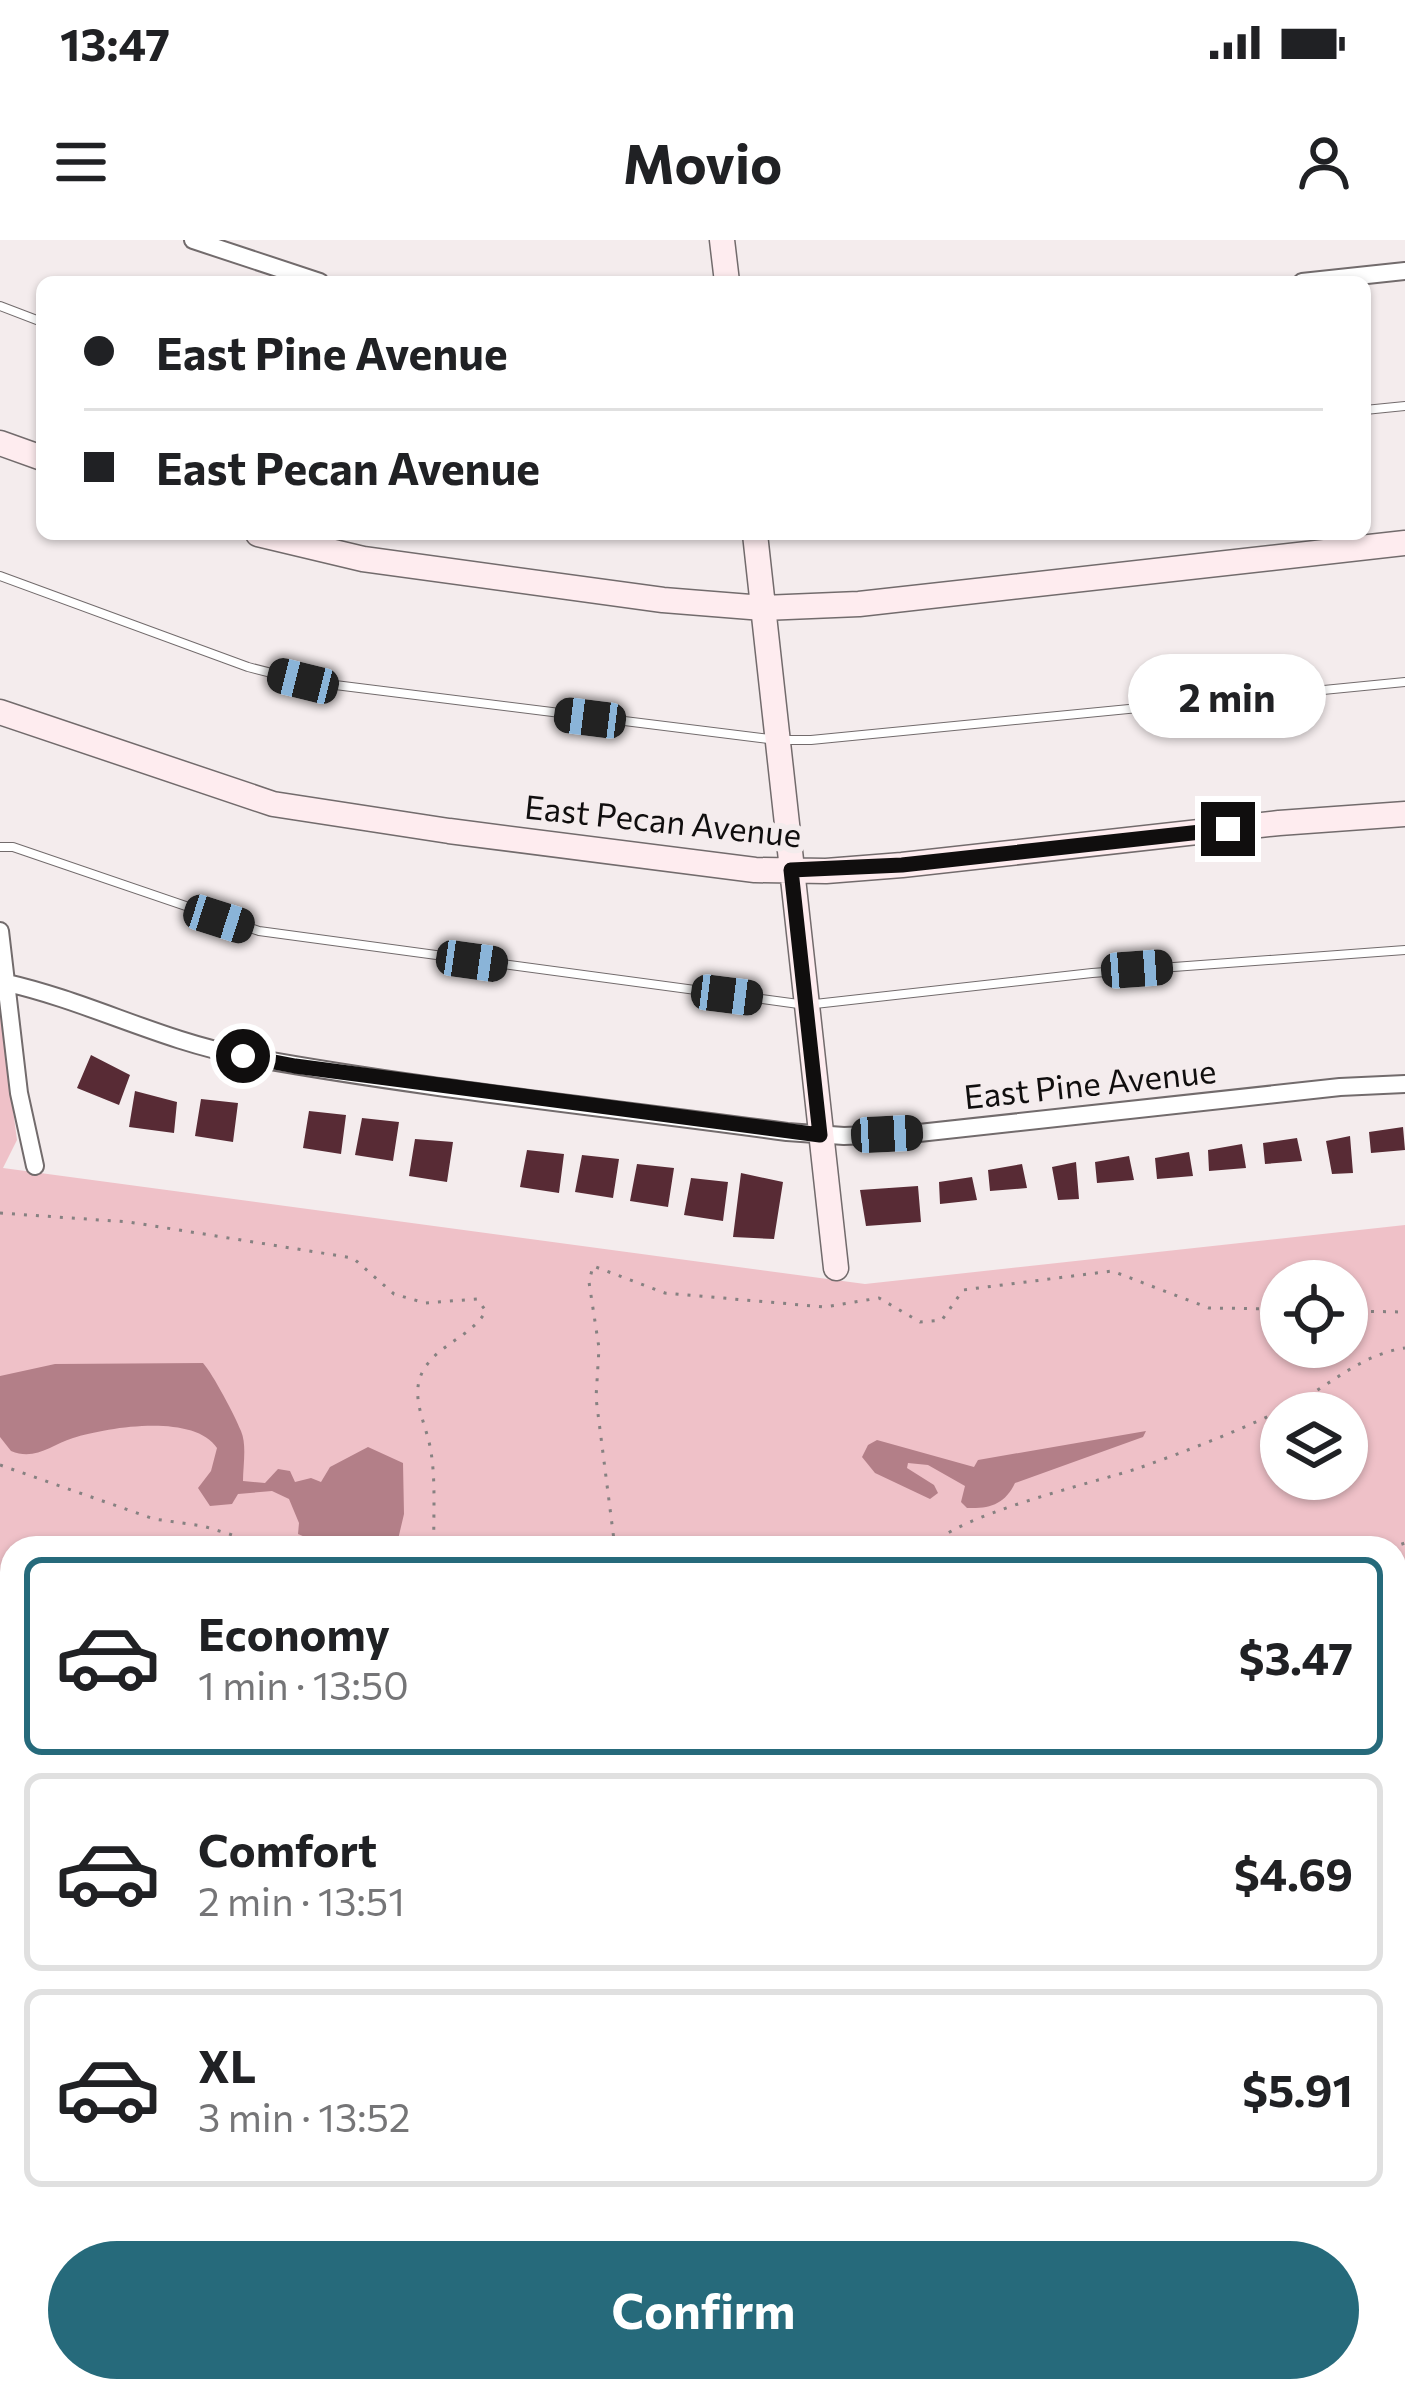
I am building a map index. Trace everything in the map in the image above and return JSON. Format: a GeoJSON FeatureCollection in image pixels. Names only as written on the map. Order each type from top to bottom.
{"type":"FeatureCollection","features":[{"type":"Feature","properties":{"kind":"street"},"geometry":{"type":"LineString","coordinates":[[194,240],[302,276]]}},
{"type":"Feature","properties":{"kind":"street"},"geometry":{"type":"LineString","coordinates":[[722,240],[726,276]]}},
{"type":"Feature","properties":{"kind":"street"},"geometry":{"type":"LineString","coordinates":[[1359,276],[1405,271]]}},
{"type":"Feature","properties":{"kind":"street"},"geometry":{"type":"LineString","coordinates":[[0,443],[36,456]]}},
{"type":"Feature","properties":{"kind":"street"},"geometry":{"type":"LineString","coordinates":[[282,540],[363,559],[663,600],[763,608],[859,604],[1405,543]]}},
{"type":"Feature","properties":{"kind":"street"},"geometry":{"type":"LineString","coordinates":[[755,540],[836,1268]]}},
{"type":"Feature","properties":{"kind":"street","name":"East Pecan Avenue"},"geometry":{"type":"LineString","coordinates":[[0,712],[231,792],[298,809],[695,864],[791,870],[902,865],[1279,823],[1405,814]]}},
{"type":"Feature","properties":{"kind":"street"},"geometry":{"type":"LineString","coordinates":[[0,931],[19,1093],[35,1166]]}},
{"type":"Feature","properties":{"kind":"street","name":"East Pine Avenue"},"geometry":{"type":"LineString","coordinates":[[7,983],[53,993],[202,1046],[295,1066],[820,1135],[920,1133],[1405,1084]]}},
{"type":"Feature","properties":{"kind":"lane"},"geometry":{"type":"LineString","coordinates":[[0,307],[36,320]]}},
{"type":"Feature","properties":{"kind":"lane"},"geometry":{"type":"LineString","coordinates":[[1371,409],[1405,406]]}},
{"type":"Feature","properties":{"kind":"lane"},"geometry":{"type":"LineString","coordinates":[[0,576],[248,667],[303,681],[777,740],[1405,682]]}},
{"type":"Feature","properties":{"kind":"lane"},"geometry":{"type":"LineString","coordinates":[[0,847],[259,931],[806,1005],[1092,973],[1405,950]]}},
{"type":"Feature","properties":{"kind":"path"},"geometry":{"type":"LineString","coordinates":[[0,1213],[129,1222],[353,1258],[394,1294],[424,1303],[477,1299],[486,1311],[478,1325],[446,1345],[427,1363],[416,1383],[431,1449],[434,1536]]}},
{"type":"Feature","properties":{"kind":"path"},"geometry":{"type":"LineString","coordinates":[[613,1536],[596,1398],[599,1348],[589,1282],[593,1266],[665,1294],[825,1307],[879,1298],[920,1322],[942,1320],[963,1290],[1112,1271],[1209,1308],[1260,1309]]}},
{"type":"Feature","properties":{"kind":"path"},"geometry":{"type":"LineString","coordinates":[[1368,1311],[1405,1312]]}},
{"type":"Feature","properties":{"kind":"path"},"geometry":{"type":"LineString","coordinates":[[941,1536],[963,1524],[1202,1443],[1294,1404],[1362,1360],[1405,1348]]}},
{"type":"Feature","properties":{"kind":"path"},"geometry":{"type":"LineString","coordinates":[[0,1465],[154,1519],[236,1536]]}},
{"type":"Feature","properties":{"kind":"shaded area"},"geometry":{"type":"Polygon","coordinates":[[[0,1011],[17,1140],[3,1168],[865,1284],[1405,1225],[1405,1536],[0,1536],[0,1011]]]}},
{"type":"Feature","properties":{"kind":"shaded area"},"geometry":{"type":"Polygon","coordinates":[[[203,1363],[241,1431],[243,1481],[265,1483],[278,1469],[290,1471],[295,1482],[311,1478],[321,1482],[330,1467],[368,1447],[403,1463],[404,1514],[399,1536],[303,1536],[298,1534],[299,1523],[289,1499],[272,1491],[238,1494],[232,1504],[210,1506],[198,1488],[211,1471],[217,1448],[190,1430],[150,1426],[107,1430],[43,1451],[11,1451],[0,1437],[0,1376],[55,1364],[203,1363]]]}},
{"type":"Feature","properties":{"kind":"shaded area"},"geometry":{"type":"Polygon","coordinates":[[[1146,1431],[1143,1437],[1015,1483],[996,1504],[983,1507],[967,1508],[961,1502],[965,1486],[928,1465],[908,1463],[907,1468],[934,1485],[938,1493],[930,1499],[875,1473],[862,1457],[877,1440],[974,1467],[978,1460],[1146,1431]]]}},
{"type":"Feature","properties":{"kind":"building"},"geometry":{"type":"Polygon","coordinates":[[[91,1055],[130,1075],[119,1105],[77,1088],[91,1055]]]}},
{"type":"Feature","properties":{"kind":"building"},"geometry":{"type":"Polygon","coordinates":[[[135,1091],[177,1102],[174,1133],[129,1127],[135,1091]]]}},
{"type":"Feature","properties":{"kind":"building"},"geometry":{"type":"Polygon","coordinates":[[[201,1099],[238,1103],[233,1142],[195,1136],[201,1099]]]}},
{"type":"Feature","properties":{"kind":"building"},"geometry":{"type":"Polygon","coordinates":[[[309,1111],[346,1115],[341,1154],[303,1148],[309,1111]]]}},
{"type":"Feature","properties":{"kind":"building"},"geometry":{"type":"Polygon","coordinates":[[[362,1118],[399,1122],[393,1161],[355,1155],[362,1118]]]}},
{"type":"Feature","properties":{"kind":"building"},"geometry":{"type":"Polygon","coordinates":[[[1403,1127],[1405,1150],[1371,1153],[1369,1132],[1403,1127]]]}},
{"type":"Feature","properties":{"kind":"building"},"geometry":{"type":"Polygon","coordinates":[[[1350,1136],[1353,1173],[1332,1174],[1326,1141],[1350,1136]]]}},
{"type":"Feature","properties":{"kind":"building"},"geometry":{"type":"Polygon","coordinates":[[[1297,1138],[1302,1161],[1265,1164],[1263,1143],[1297,1138]]]}},
{"type":"Feature","properties":{"kind":"building"},"geometry":{"type":"Polygon","coordinates":[[[415,1139],[453,1142],[447,1182],[409,1176],[415,1139]]]}},
{"type":"Feature","properties":{"kind":"building"},"geometry":{"type":"Polygon","coordinates":[[[1242,1144],[1246,1168],[1209,1171],[1208,1150],[1242,1144]]]}},
{"type":"Feature","properties":{"kind":"building"},"geometry":{"type":"Polygon","coordinates":[[[527,1150],[564,1154],[559,1193],[520,1187],[527,1150]]]}},
{"type":"Feature","properties":{"kind":"building"},"geometry":{"type":"Polygon","coordinates":[[[1189,1152],[1193,1176],[1157,1179],[1155,1158],[1189,1152]]]}},
{"type":"Feature","properties":{"kind":"building"},"geometry":{"type":"Polygon","coordinates":[[[582,1155],[619,1159],[613,1198],[575,1192],[582,1155]]]}},
{"type":"Feature","properties":{"kind":"building"},"geometry":{"type":"Polygon","coordinates":[[[1129,1156],[1134,1180],[1097,1183],[1095,1162],[1129,1156]]]}},
{"type":"Feature","properties":{"kind":"building"},"geometry":{"type":"Polygon","coordinates":[[[1076,1162],[1079,1199],[1058,1200],[1052,1167],[1076,1162]]]}},
{"type":"Feature","properties":{"kind":"building"},"geometry":{"type":"Polygon","coordinates":[[[637,1164],[674,1168],[668,1207],[630,1201],[637,1164]]]}},
{"type":"Feature","properties":{"kind":"building"},"geometry":{"type":"Polygon","coordinates":[[[1022,1164],[1027,1188],[990,1191],[988,1170],[1022,1164]]]}},
{"type":"Feature","properties":{"kind":"building"},"geometry":{"type":"Polygon","coordinates":[[[741,1173],[783,1182],[774,1239],[733,1237],[741,1173]]]}},
{"type":"Feature","properties":{"kind":"building"},"geometry":{"type":"Polygon","coordinates":[[[972,1177],[977,1200],[940,1204],[939,1182],[972,1177]]]}},
{"type":"Feature","properties":{"kind":"building"},"geometry":{"type":"Polygon","coordinates":[[[691,1178],[728,1182],[723,1221],[684,1215],[691,1178]]]}},
{"type":"Feature","properties":{"kind":"building"},"geometry":{"type":"Polygon","coordinates":[[[918,1186],[921,1222],[866,1226],[860,1190],[918,1186]]]}},
{"type":"Feature","properties":{"kind":"route"},"geometry":{"type":"LineString","coordinates":[[243,1056],[820,1135],[791,870],[902,865],[1228,829]]}}]}
